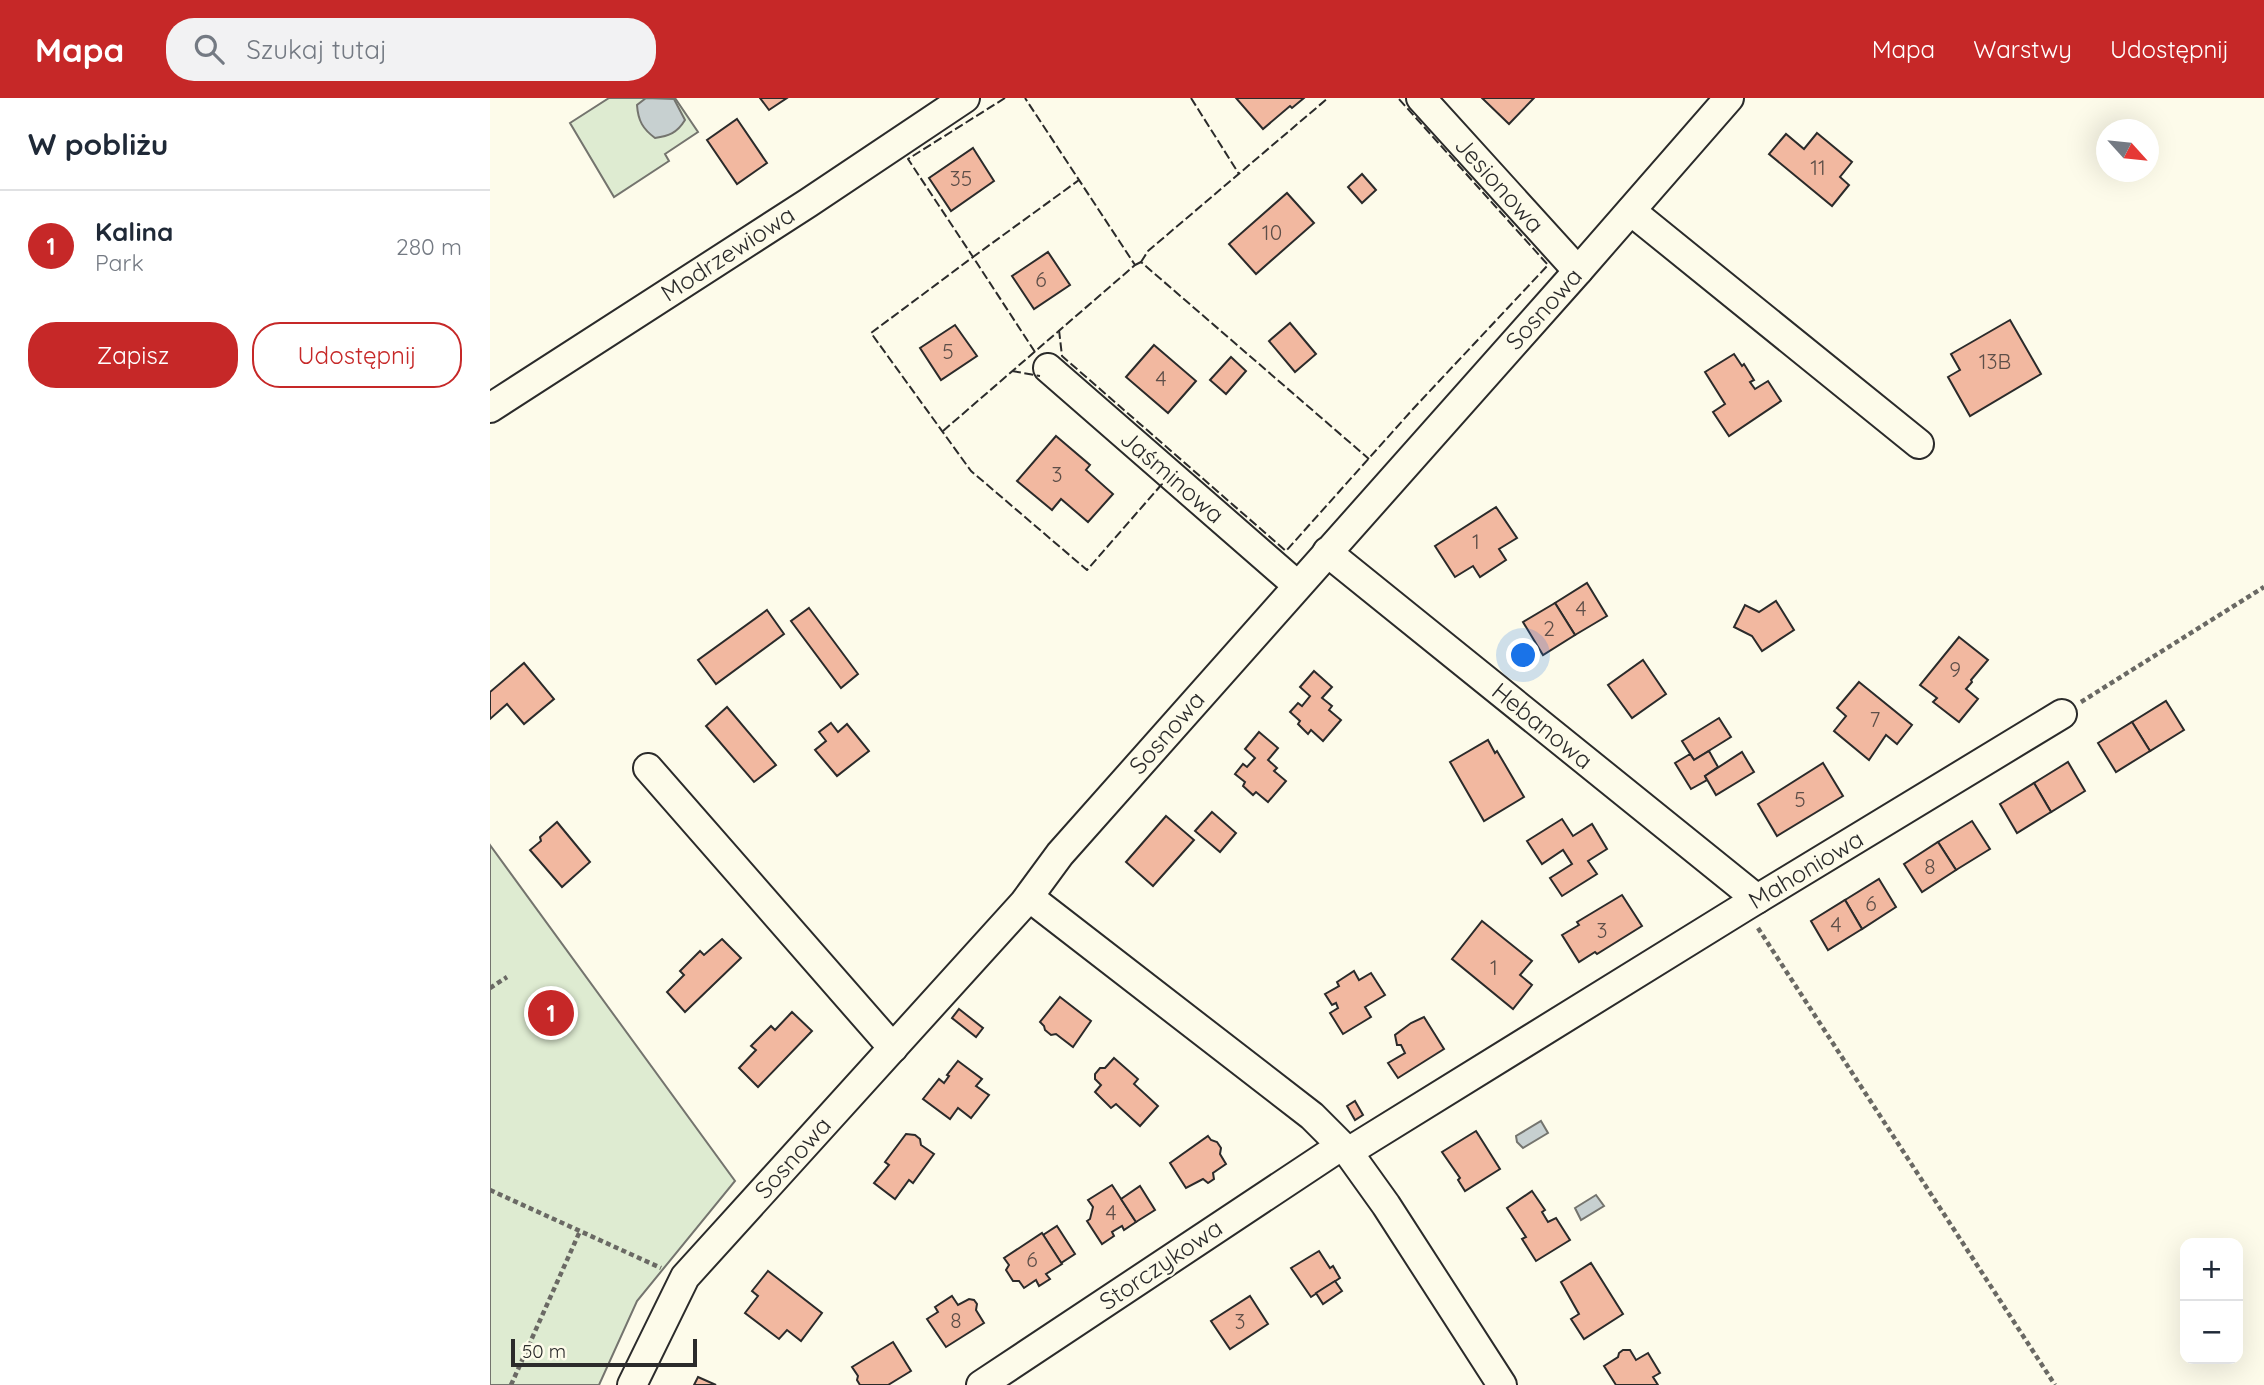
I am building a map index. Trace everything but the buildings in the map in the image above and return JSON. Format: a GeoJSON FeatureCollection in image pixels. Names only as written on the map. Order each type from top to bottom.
{"type":"FeatureCollection","features":[{"type":"Feature","properties":{"kind":"street","name":"Modrzewiowa"},"geometry":{"type":"LineString","coordinates":[[490,408],[965,98]]}},
{"type":"Feature","properties":{"kind":"street","name":"Jesionowa"},"geometry":{"type":"LineString","coordinates":[[1421,98],[1578,271]]}},
{"type":"Feature","properties":{"kind":"street","name":"Sosnowa"},"geometry":{"type":"LineString","coordinates":[[632,1385],[685,1277],[1029,897],[1060,854],[1729,98]]}},
{"type":"Feature","properties":{"kind":"street"},"geometry":{"type":"LineString","coordinates":[[1631,211],[1919,444]]}},
{"type":"Feature","properties":{"kind":"street","name":"Jaśminowa"},"geometry":{"type":"LineString","coordinates":[[1048,368],[1297,586]]}},
{"type":"Feature","properties":{"kind":"street","name":"Hebanowa"},"geometry":{"type":"LineString","coordinates":[[1327,552],[1751,903]]}},
{"type":"Feature","properties":{"kind":"street","name":"Mahoniowa"},"geometry":{"type":"LineString","coordinates":[[1344,1149],[2063,714]]}},
{"type":"Feature","properties":{"kind":"street"},"geometry":{"type":"LineString","coordinates":[[648,768],[892,1048]]}},
{"type":"Feature","properties":{"kind":"street"},"geometry":{"type":"LineString","coordinates":[[1029,897],[1312,1116],[1344,1149],[1408,1238],[1502,1385]]}},
{"type":"Feature","properties":{"kind":"street","name":"Storczykowa"},"geometry":{"type":"LineString","coordinates":[[981,1385],[1344,1149]]}},
{"type":"Feature","properties":{"kind":"path"},"geometry":{"type":"LineString","coordinates":[[2063,714],[2264,587]]}},
{"type":"Feature","properties":{"kind":"path"},"geometry":{"type":"LineString","coordinates":[[1751,903],[2055,1385]]}},
{"type":"Feature","properties":{"kind":"path"},"geometry":{"type":"LineString","coordinates":[[490,988],[507,977]]}},
{"type":"Feature","properties":{"kind":"path"},"geometry":{"type":"LineString","coordinates":[[490,1190],[685,1277]]}},
{"type":"Feature","properties":{"kind":"path"},"geometry":{"type":"LineString","coordinates":[[511,1385],[580,1231]]}},
{"type":"Feature","properties":{"kind":"green space"},"geometry":{"type":"Polygon","coordinates":[[[609,98],[675,98],[698,132],[665,154],[669,161],[614,197],[570,123],[609,98]]]}},
{"type":"Feature","properties":{"kind":"green space"},"geometry":{"type":"Polygon","coordinates":[[[490,845],[735,1181],[637,1301],[599,1385],[490,1385],[490,845]]]}},
{"type":"Feature","properties":{"kind":"shaded area"},"geometry":{"type":"Polygon","coordinates":[[[646,98],[674,99],[685,120],[672,133],[655,138],[644,128],[639,116],[637,105],[646,98]]]}},
{"type":"Feature","properties":{"kind":"shaded area"},"geometry":{"type":"Polygon","coordinates":[[[1541,1121],[1548,1133],[1523,1148],[1517,1142],[1516,1136],[1541,1121]]]}},
{"type":"Feature","properties":{"kind":"shaded area"},"geometry":{"type":"Polygon","coordinates":[[[1596,1195],[1604,1206],[1581,1220],[1575,1208],[1596,1195]]]}},
{"type":"Feature","properties":{"kind":"fence"},"geometry":{"type":"LineString","coordinates":[[1005,98],[908,159],[973,257],[871,333],[971,471],[1087,570],[1162,484],[1160,482]]}},
{"type":"Feature","properties":{"kind":"fence"},"geometry":{"type":"LineString","coordinates":[[943,431],[1135,265],[1025,98]]}},
{"type":"Feature","properties":{"kind":"fence"},"geometry":{"type":"LineString","coordinates":[[1191,98],[1239,174]]}},
{"type":"Feature","properties":{"kind":"fence"},"geometry":{"type":"LineString","coordinates":[[1141,262],[1148,251],[1328,98]]}},
{"type":"Feature","properties":{"kind":"fence"},"geometry":{"type":"LineString","coordinates":[[1059,330],[1062,356],[1286,551],[1413,409],[1548,265],[1398,98]]}},
{"type":"Feature","properties":{"kind":"fence"},"geometry":{"type":"LineString","coordinates":[[1035,352],[973,257],[1079,180]]}},
{"type":"Feature","properties":{"kind":"fence"},"geometry":{"type":"LineString","coordinates":[[1135,265],[1141,262],[1369,459]]}},
{"type":"Feature","properties":{"kind":"fence"},"geometry":{"type":"LineString","coordinates":[[1012,371],[1040,376]]}},
{"type":"Feature","properties":{"kind":"place","name":"Kalina"},"geometry":{"type":"Point","coordinates":[551,1013]}}]}
